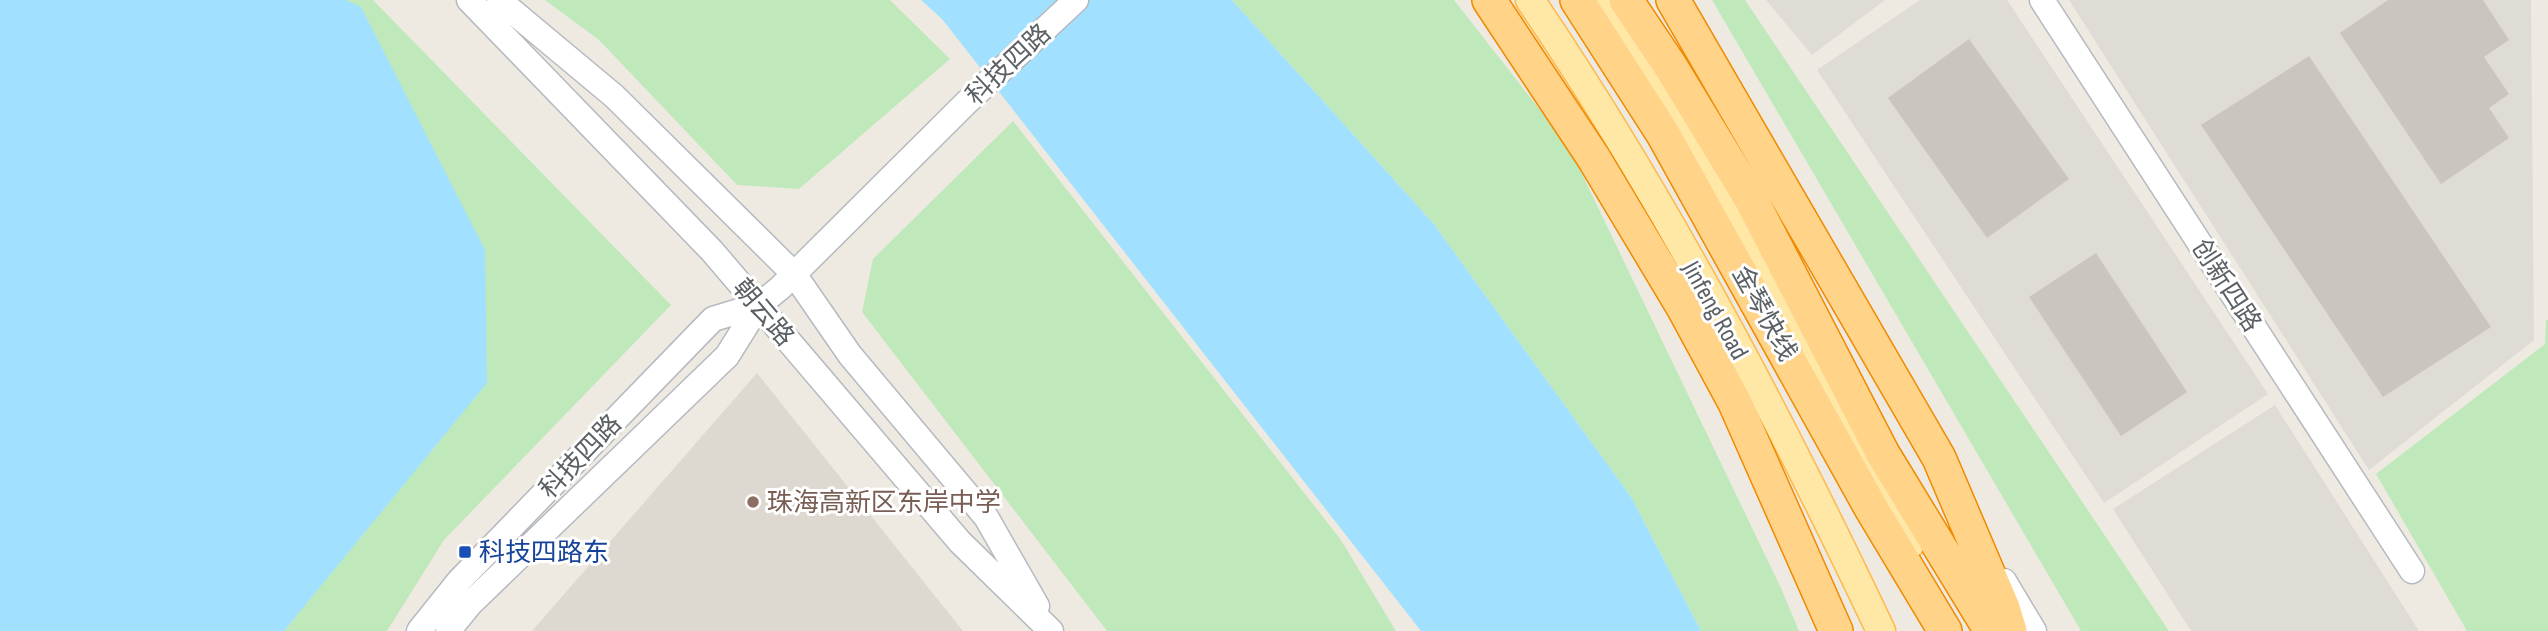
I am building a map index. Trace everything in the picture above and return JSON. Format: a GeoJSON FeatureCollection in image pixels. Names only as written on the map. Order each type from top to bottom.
{"type":"FeatureCollection","features":[{"type":"Feature","properties":{"kind":"highway"},"geometry":{"type":"LineString","coordinates":[[1489,0],[1593,157],[1683,307],[1735,403],[1836,631]]}},
{"type":"Feature","properties":{"kind":"highway","name":"金琴快线"},"geometry":{"type":"LineString","coordinates":[[1577,0],[1663,134],[1871,508],[1945,631]]}},
{"type":"Feature","properties":{"kind":"highway","name":"金琴快线"},"geometry":{"type":"LineString","coordinates":[[1626,0],[1671,67],[1751,199],[1883,454],[1991,631]]}},
{"type":"Feature","properties":{"kind":"highway"},"geometry":{"type":"LineString","coordinates":[[1674,0],[1939,458],[2003,608],[2010,631]]}},
{"type":"Feature","properties":{"kind":"main road","name":"Jinfeng Road"},"geometry":{"type":"LineString","coordinates":[[1530,0],[1597,98],[1733,340],[1818,498],[1881,631]]}},
{"type":"Feature","properties":{"kind":"main road"},"geometry":{"type":"LineString","coordinates":[[1608,0],[1759,264],[1955,631]]}},
{"type":"Feature","properties":{"kind":"street","name":"朝云路"},"geometry":{"type":"LineString","coordinates":[[469,0],[712,251],[960,542],[1051,631]]}},
{"type":"Feature","properties":{"kind":"street","name":"朝云路"},"geometry":{"type":"LineString","coordinates":[[499,0],[614,96],[794,274],[850,355],[986,517],[1051,631]]}},
{"type":"Feature","properties":{"kind":"street","name":"科技四路"},"geometry":{"type":"LineString","coordinates":[[448,631],[471,603],[727,356],[759,305],[1076,0]]}},
{"type":"Feature","properties":{"kind":"street","name":"创新四路"},"geometry":{"type":"LineString","coordinates":[[2042,0],[2412,571]]}},
{"type":"Feature","properties":{"kind":"street","name":"科技四路"},"geometry":{"type":"LineString","coordinates":[[419,631],[459,581],[713,319],[759,305]]}},
{"type":"Feature","properties":{"kind":"street"},"geometry":{"type":"LineString","coordinates":[[1939,458],[1991,559],[2034,631]]}},
{"type":"Feature","properties":{"kind":"shaded area"},"geometry":{"type":"Polygon","coordinates":[[[1766,0],[1885,0],[1812,55],[1766,0]]]}},
{"type":"Feature","properties":{"kind":"shaded area"},"geometry":{"type":"Polygon","coordinates":[[[1920,0],[2007,0],[2268,394],[2104,503],[1817,70],[1920,0]]]}},
{"type":"Feature","properties":{"kind":"shaded area"},"geometry":{"type":"Polygon","coordinates":[[[2069,0],[2531,0],[2534,340],[2369,470],[2069,0]]]}},
{"type":"Feature","properties":{"kind":"shaded area","name":"珠海高新区东岸中学"},"geometry":{"type":"Polygon","coordinates":[[[757,373],[963,631],[532,631],[757,373]]]}},
{"type":"Feature","properties":{"kind":"shaded area"},"geometry":{"type":"Polygon","coordinates":[[[2275,405],[2419,631],[2191,631],[2113,509],[2275,405]]]}},
{"type":"Feature","properties":{"kind":"green space"},"geometry":{"type":"Polygon","coordinates":[[[0,0],[373,0],[671,305],[444,540],[387,631],[0,631],[0,0]]]}},
{"type":"Feature","properties":{"kind":"green space"},"geometry":{"type":"Polygon","coordinates":[[[545,0],[890,0],[950,59],[799,189],[737,185],[599,40],[545,0]]]}},
{"type":"Feature","properties":{"kind":"green space"},"geometry":{"type":"Polygon","coordinates":[[[1232,0],[1454,0],[1569,147],[1781,588],[1799,631],[1701,631],[1631,497],[1433,223],[1232,0]]]}},
{"type":"Feature","properties":{"kind":"green space"},"geometry":{"type":"Polygon","coordinates":[[[1712,0],[1745,0],[2169,631],[2081,631],[1712,0]]]}},
{"type":"Feature","properties":{"kind":"green space"},"geometry":{"type":"Polygon","coordinates":[[[1013,121],[1341,540],[1396,631],[1107,631],[862,312],[873,259],[1013,121]]]}},
{"type":"Feature","properties":{"kind":"green space"},"geometry":{"type":"Polygon","coordinates":[[[2546,320],[2548,631],[2467,631],[2376,474],[2545,344],[2546,320]]]}},
{"type":"Feature","properties":{"kind":"water"},"geometry":{"type":"Polygon","coordinates":[[[0,0],[346,0],[361,7],[485,250],[487,383],[284,631],[0,631],[0,0]]]}},
{"type":"Feature","properties":{"kind":"water"},"geometry":{"type":"Polygon","coordinates":[[[921,0],[1232,0],[1433,223],[1631,497],[1701,631],[1421,631],[942,19],[921,0]]]}},
{"type":"Feature","properties":{"kind":"building"},"geometry":{"type":"Polygon","coordinates":[[[2388,0],[2483,0],[2509,40],[2484,57],[2509,94],[2489,108],[2509,138],[2441,184],[2340,33],[2388,0]]]}},
{"type":"Feature","properties":{"kind":"building"},"geometry":{"type":"Polygon","coordinates":[[[1969,39],[2069,179],[1987,238],[1888,98],[1969,39]]]}},
{"type":"Feature","properties":{"kind":"building"},"geometry":{"type":"Polygon","coordinates":[[[2309,56],[2491,327],[2383,397],[2201,125],[2309,56]]]}},
{"type":"Feature","properties":{"kind":"building"},"geometry":{"type":"Polygon","coordinates":[[[2096,253],[2187,392],[2121,436],[2029,297],[2096,253]]]}},
{"type":"Feature","properties":{"kind":"place","name":"珠海高新区东岸中学"},"geometry":{"type":"Point","coordinates":[753,502]}},
{"type":"Feature","properties":{"kind":"place","name":"科技四路东"},"geometry":{"type":"Point","coordinates":[465,552]}}]}
